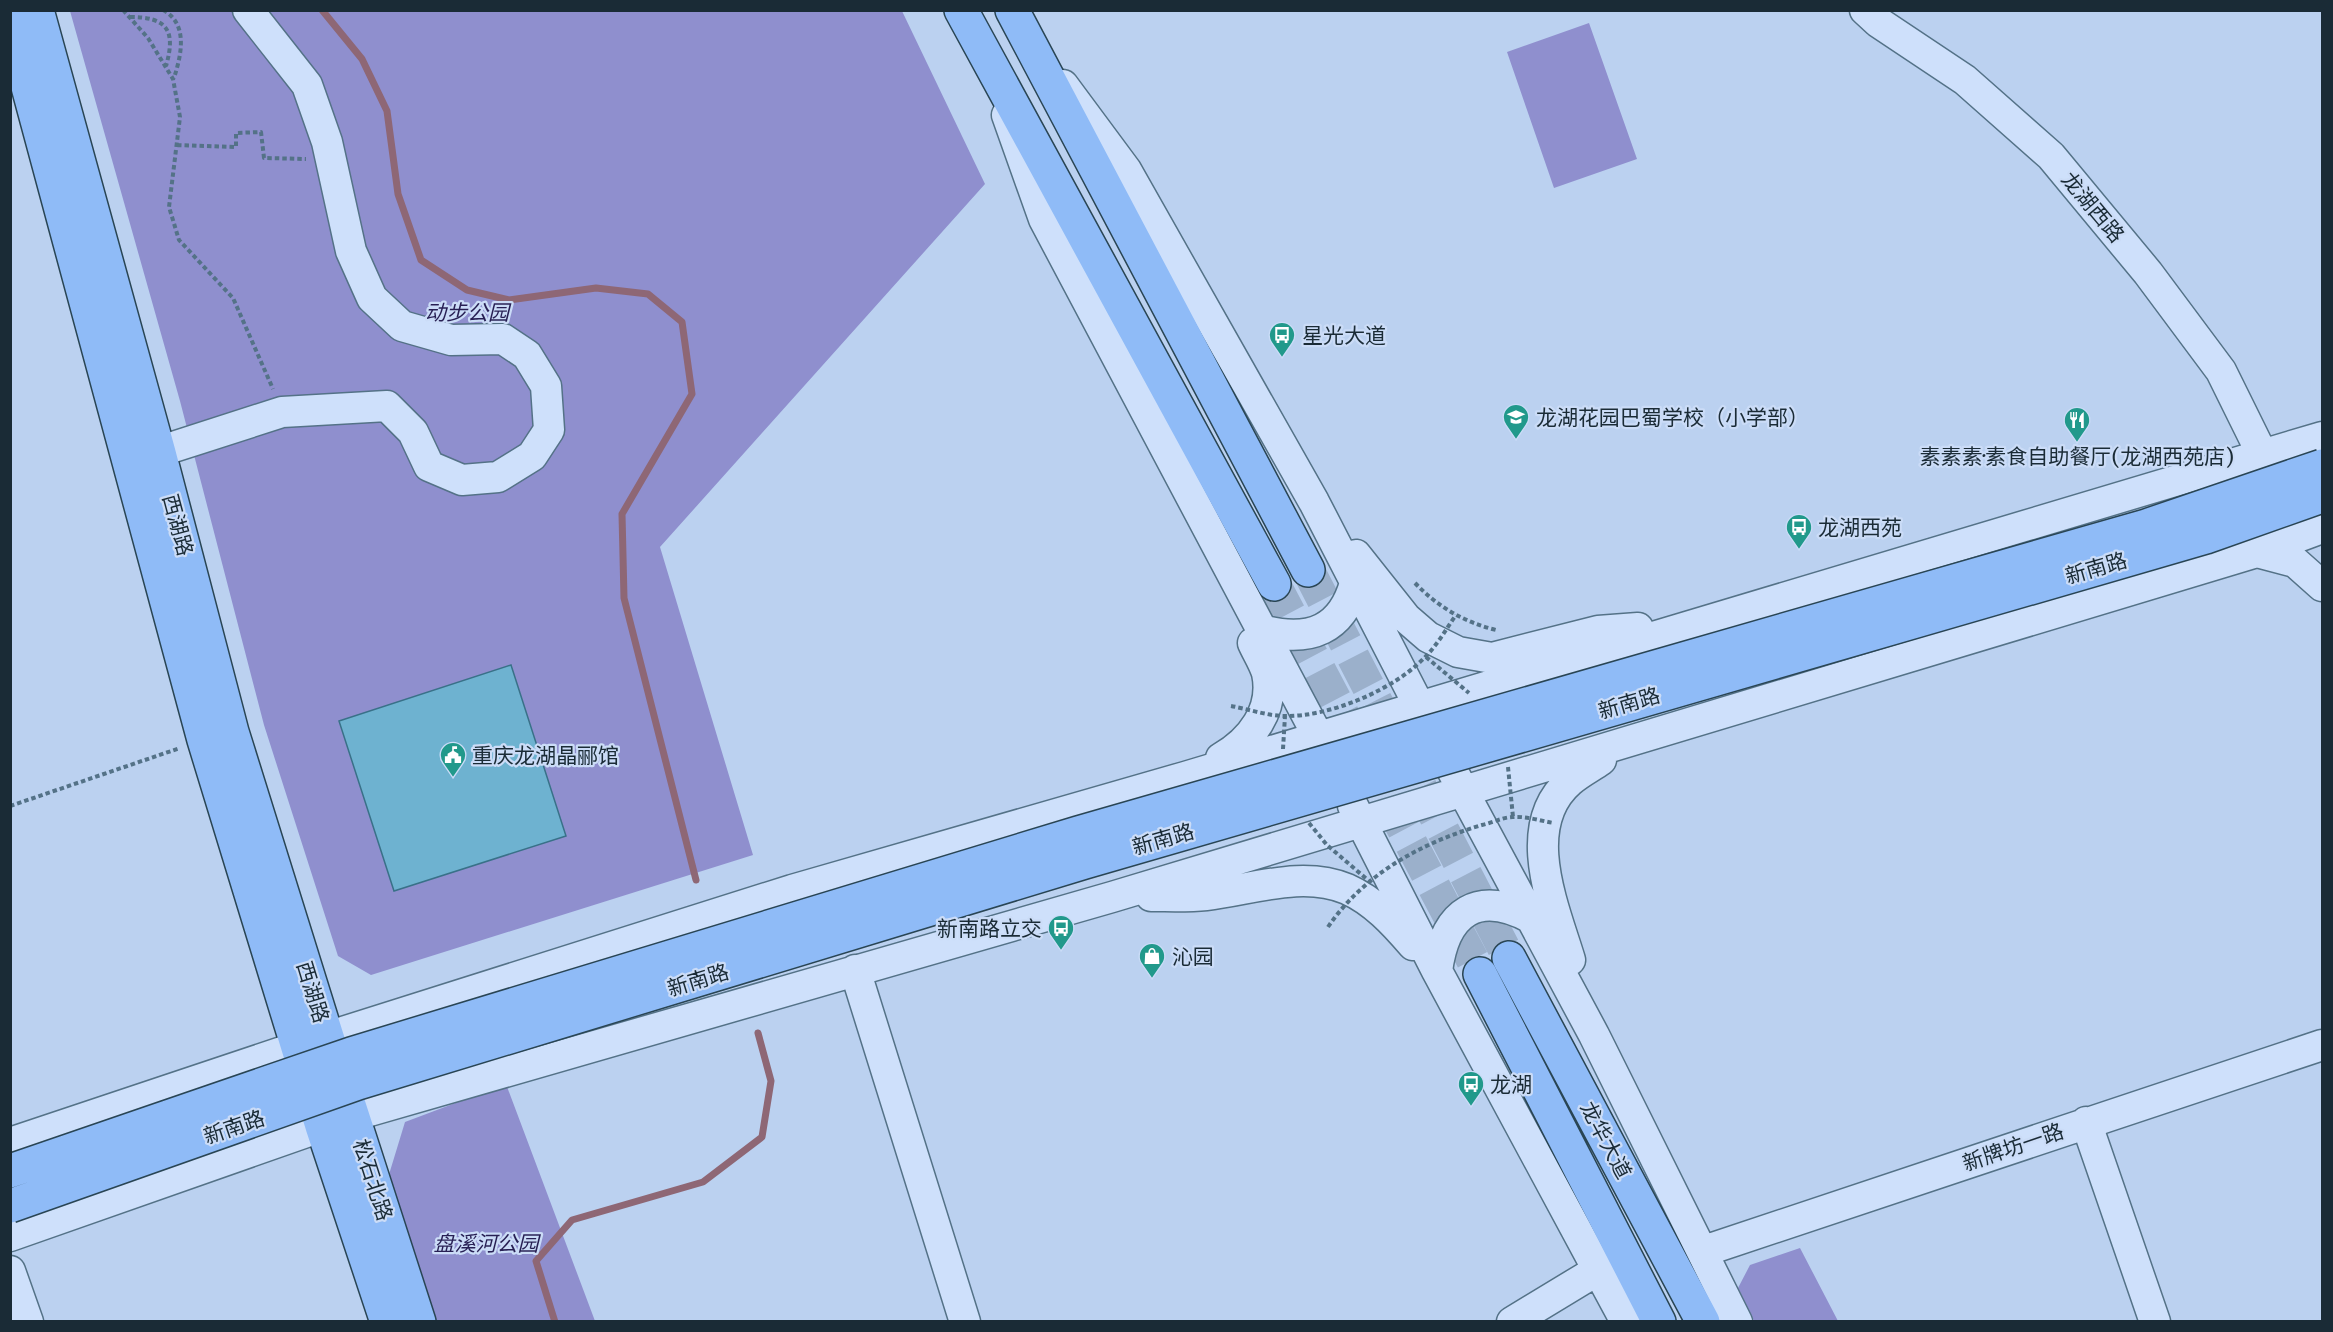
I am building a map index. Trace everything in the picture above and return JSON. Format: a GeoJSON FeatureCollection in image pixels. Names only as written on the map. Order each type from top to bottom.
{"type":"FeatureCollection","features":[{"type":"Feature","properties":{"kind":"main road","name":"西湖路"},"geometry":{"type":"LineString","coordinates":[[37,10],[145,457],[204,740],[312,1042]]}},
{"type":"Feature","properties":{"kind":"main road"},"geometry":{"type":"LineString","coordinates":[[962,10],[1274,584]]}},
{"type":"Feature","properties":{"kind":"main road","name":"西湖路"},"geometry":{"type":"LineString","coordinates":[[10,20],[232,732],[312,1042]]}},
{"type":"Feature","properties":{"kind":"main road"},"geometry":{"type":"LineString","coordinates":[[1017,20],[1308,570]]}},
{"type":"Feature","properties":{"kind":"main road","name":"新南路"},"geometry":{"type":"LineString","coordinates":[[10,1171],[351,1054],[1078,833],[2146,526],[2322,466]]}},
{"type":"Feature","properties":{"kind":"main road","name":"新南路"},"geometry":{"type":"LineString","coordinates":[[10,1206],[358,1083],[1085,862],[2206,537],[2322,496]]}},
{"type":"Feature","properties":{"kind":"main road","name":"龙华大道"},"geometry":{"type":"LineString","coordinates":[[1509,958],[1703,1322]]}},
{"type":"Feature","properties":{"kind":"main road","name":"龙华大道"},"geometry":{"type":"LineString","coordinates":[[1480,974],[1659,1322]]}},
{"type":"Feature","properties":{"kind":"main road","name":"松石北路"},"geometry":{"type":"LineString","coordinates":[[312,1042],[352,1116],[419,1322]]}},
{"type":"Feature","properties":{"kind":"main road","name":"松石北路"},"geometry":{"type":"LineString","coordinates":[[312,1042],[322,1126],[387,1322]]}},
{"type":"Feature","properties":{"kind":"street"},"geometry":{"type":"LineString","coordinates":[[145,457],[282,412],[387,406],[413,432],[429,466],[462,480],[498,477],[532,456],[549,430],[546,386],[527,355],[503,339],[451,340],[402,326],[372,298],[351,251],[330,159],[307,85],[248,10]]}},
{"type":"Feature","properties":{"kind":"street","name":"龙湖西路"},"geometry":{"type":"LineString","coordinates":[[1865,10],[1878,22],[1965,80],[2051,156],[2148,273],[2221,371],[2263,456]]}},
{"type":"Feature","properties":{"kind":"street"},"geometry":{"type":"LineString","coordinates":[[1017,20],[1126,170],[1314,502],[1464,793],[1594,1035],[1704,1251],[1737,1322]]}},
{"type":"Feature","properties":{"kind":"street"},"geometry":{"type":"LineString","coordinates":[[983,50],[1044,219],[1265,632],[1437,971],[1626,1322]]}},
{"type":"Feature","properties":{"kind":"street"},"geometry":{"type":"LineString","coordinates":[[10,1143],[312,1042],[792,890],[1185,777],[1419,705],[2322,437]]}},
{"type":"Feature","properties":{"kind":"street"},"geometry":{"type":"LineString","coordinates":[[1314,502],[1406,618],[1428,637],[1458,652],[1492,658],[1598,631],[1701,623]]}},
{"type":"Feature","properties":{"kind":"street","name":"新南路"},"geometry":{"type":"LineString","coordinates":[[10,1236],[352,1116],[1464,793],[1625,742],[2257,552],[2322,528]]}},
{"type":"Feature","properties":{"kind":"street"},"geometry":{"type":"LineString","coordinates":[[1185,777],[1236,750],[1252,735],[1263,715],[1268,694],[1267,672],[1234,603],[1212,533]]}},
{"type":"Feature","properties":{"kind":"street"},"geometry":{"type":"LineString","coordinates":[[2257,552],[2295,562],[2322,586]]}},
{"type":"Feature","properties":{"kind":"street"},"geometry":{"type":"LineString","coordinates":[[1265,632],[1291,637],[1315,632],[1337,618],[1349,604],[1355,583]]}},
{"type":"Feature","properties":{"kind":"street"},"geometry":{"type":"LineString","coordinates":[[1594,1035],[1545,880],[1542,853],[1552,804],[1569,782],[1625,742]]}},
{"type":"Feature","properties":{"kind":"street"},"geometry":{"type":"LineString","coordinates":[[1112,897],[1206,895],[1271,883],[1311,882],[1345,889],[1372,904],[1393,922],[1437,971]]}},
{"type":"Feature","properties":{"kind":"street"},"geometry":{"type":"LineString","coordinates":[[1437,971],[1440,949],[1447,931],[1463,915],[1479,907],[1496,904],[1513,908],[1533,919]]}},
{"type":"Feature","properties":{"kind":"street"},"geometry":{"type":"LineString","coordinates":[[855,970],[966,1322]]}},
{"type":"Feature","properties":{"kind":"street","name":"新牌坊一路"},"geometry":{"type":"LineString","coordinates":[[1704,1251],[2322,1045]]}},
{"type":"Feature","properties":{"kind":"street"},"geometry":{"type":"LineString","coordinates":[[2086,1122],[2155,1322]]}},
{"type":"Feature","properties":{"kind":"street"},"geometry":{"type":"LineString","coordinates":[[1512,1322],[1598,1270]]}},
{"type":"Feature","properties":{"kind":"street"},"geometry":{"type":"LineString","coordinates":[[10,1271],[28,1322]]}},
{"type":"Feature","properties":{"kind":"path"},"geometry":{"type":"LineString","coordinates":[[123,10],[148,38],[173,79],[180,117],[169,207],[179,240],[233,298],[258,349],[282,412]]}},
{"type":"Feature","properties":{"kind":"path"},"geometry":{"type":"LineString","coordinates":[[163,10],[169,14],[179,28],[182,53],[173,79]]}},
{"type":"Feature","properties":{"kind":"path"},"geometry":{"type":"LineString","coordinates":[[129,17],[151,17],[166,28],[172,44],[166,66]]}},
{"type":"Feature","properties":{"kind":"path"},"geometry":{"type":"LineString","coordinates":[[177,145],[236,147],[236,133],[261,132],[264,158],[330,159]]}},
{"type":"Feature","properties":{"kind":"path"},"geometry":{"type":"LineString","coordinates":[[1415,583],[1435,602],[1456,615],[1483,627],[1504,631]]}},
{"type":"Feature","properties":{"kind":"path"},"geometry":{"type":"LineString","coordinates":[[1231,706],[1285,717],[1351,703],[1407,673],[1426,657],[1456,615]]}},
{"type":"Feature","properties":{"kind":"path"},"geometry":{"type":"LineString","coordinates":[[1239,718],[1245,702]]}},
{"type":"Feature","properties":{"kind":"path"},"geometry":{"type":"LineString","coordinates":[[10,806],[204,740]]}},
{"type":"Feature","properties":{"kind":"path"},"geometry":{"type":"LineString","coordinates":[[1328,927],[1338,913],[1369,881],[1423,847],[1451,835],[1513,817],[1554,823]]}},
{"type":"Feature","properties":{"kind":"path"},"geometry":{"type":"LineString","coordinates":[[1329,909],[1346,918]]}},
{"type":"Feature","properties":{"kind":"green space","name":"动步公园"},"geometry":{"type":"Polygon","coordinates":[[[70,11],[902,11],[985,184],[660,547],[753,855],[371,975],[338,956],[264,725],[180,401],[70,11]]]}},
{"type":"Feature","properties":{"kind":"green space"},"geometry":{"type":"Polygon","coordinates":[[[1589,23],[1637,159],[1554,188],[1507,52],[1589,23]]]}},
{"type":"Feature","properties":{"kind":"green space","name":"盘溪河公园"},"geometry":{"type":"Polygon","coordinates":[[[506,1084],[595,1321],[435,1321],[387,1181],[405,1122],[506,1084]]]}},
{"type":"Feature","properties":{"kind":"green space"},"geometry":{"type":"Polygon","coordinates":[[[1800,1248],[1838,1321],[1754,1321],[1738,1288],[1750,1265],[1800,1248]]]}},
{"type":"Feature","properties":{"kind":"building","name":"重庆龙湖晶郦馆"},"geometry":{"type":"Polygon","coordinates":[[[511,665],[566,836],[394,891],[339,721],[511,665]]]}},
{"type":"Feature","properties":{"kind":"waterway"},"geometry":{"type":"LineString","coordinates":[[322,10],[362,59],[387,111],[398,194],[421,260],[467,290],[509,300],[596,288],[648,294],[682,322],[692,394],[622,514],[624,598],[696,880]]}},
{"type":"Feature","properties":{"kind":"waterway"},"geometry":{"type":"LineString","coordinates":[[555,1322],[536,1261],[572,1220],[703,1182],[762,1137],[771,1081],[758,1033]]}},
{"type":"Feature","properties":{"kind":"tunnel"},"geometry":{"type":"LineString","coordinates":[[1308,570],[1509,958]]}},
{"type":"Feature","properties":{"kind":"tunnel"},"geometry":{"type":"LineString","coordinates":[[1274,584],[1480,974]]}},
{"type":"Feature","properties":{"kind":"place","name":"星光大道"},"geometry":{"type":"Point","coordinates":[1282,358]}},
{"type":"Feature","properties":{"kind":"place","name":"龙湖花园巴蜀学校（小学部）"},"geometry":{"type":"Point","coordinates":[1516,440]}},
{"type":"Feature","properties":{"kind":"place","name":"素素素·素食自助餐厅(龙湖西苑店)"},"geometry":{"type":"Point","coordinates":[2077,443]}},
{"type":"Feature","properties":{"kind":"place","name":"龙湖西苑"},"geometry":{"type":"Point","coordinates":[1799,550]}},
{"type":"Feature","properties":{"kind":"place","name":"重庆龙湖晶郦馆"},"geometry":{"type":"Point","coordinates":[453,778]}},
{"type":"Feature","properties":{"kind":"place","name":"新南路立交"},"geometry":{"type":"Point","coordinates":[1061,951]}},
{"type":"Feature","properties":{"kind":"place","name":"沁园"},"geometry":{"type":"Point","coordinates":[1152,979]}},
{"type":"Feature","properties":{"kind":"place","name":"龙湖"},"geometry":{"type":"Point","coordinates":[1471,1107]}}]}
